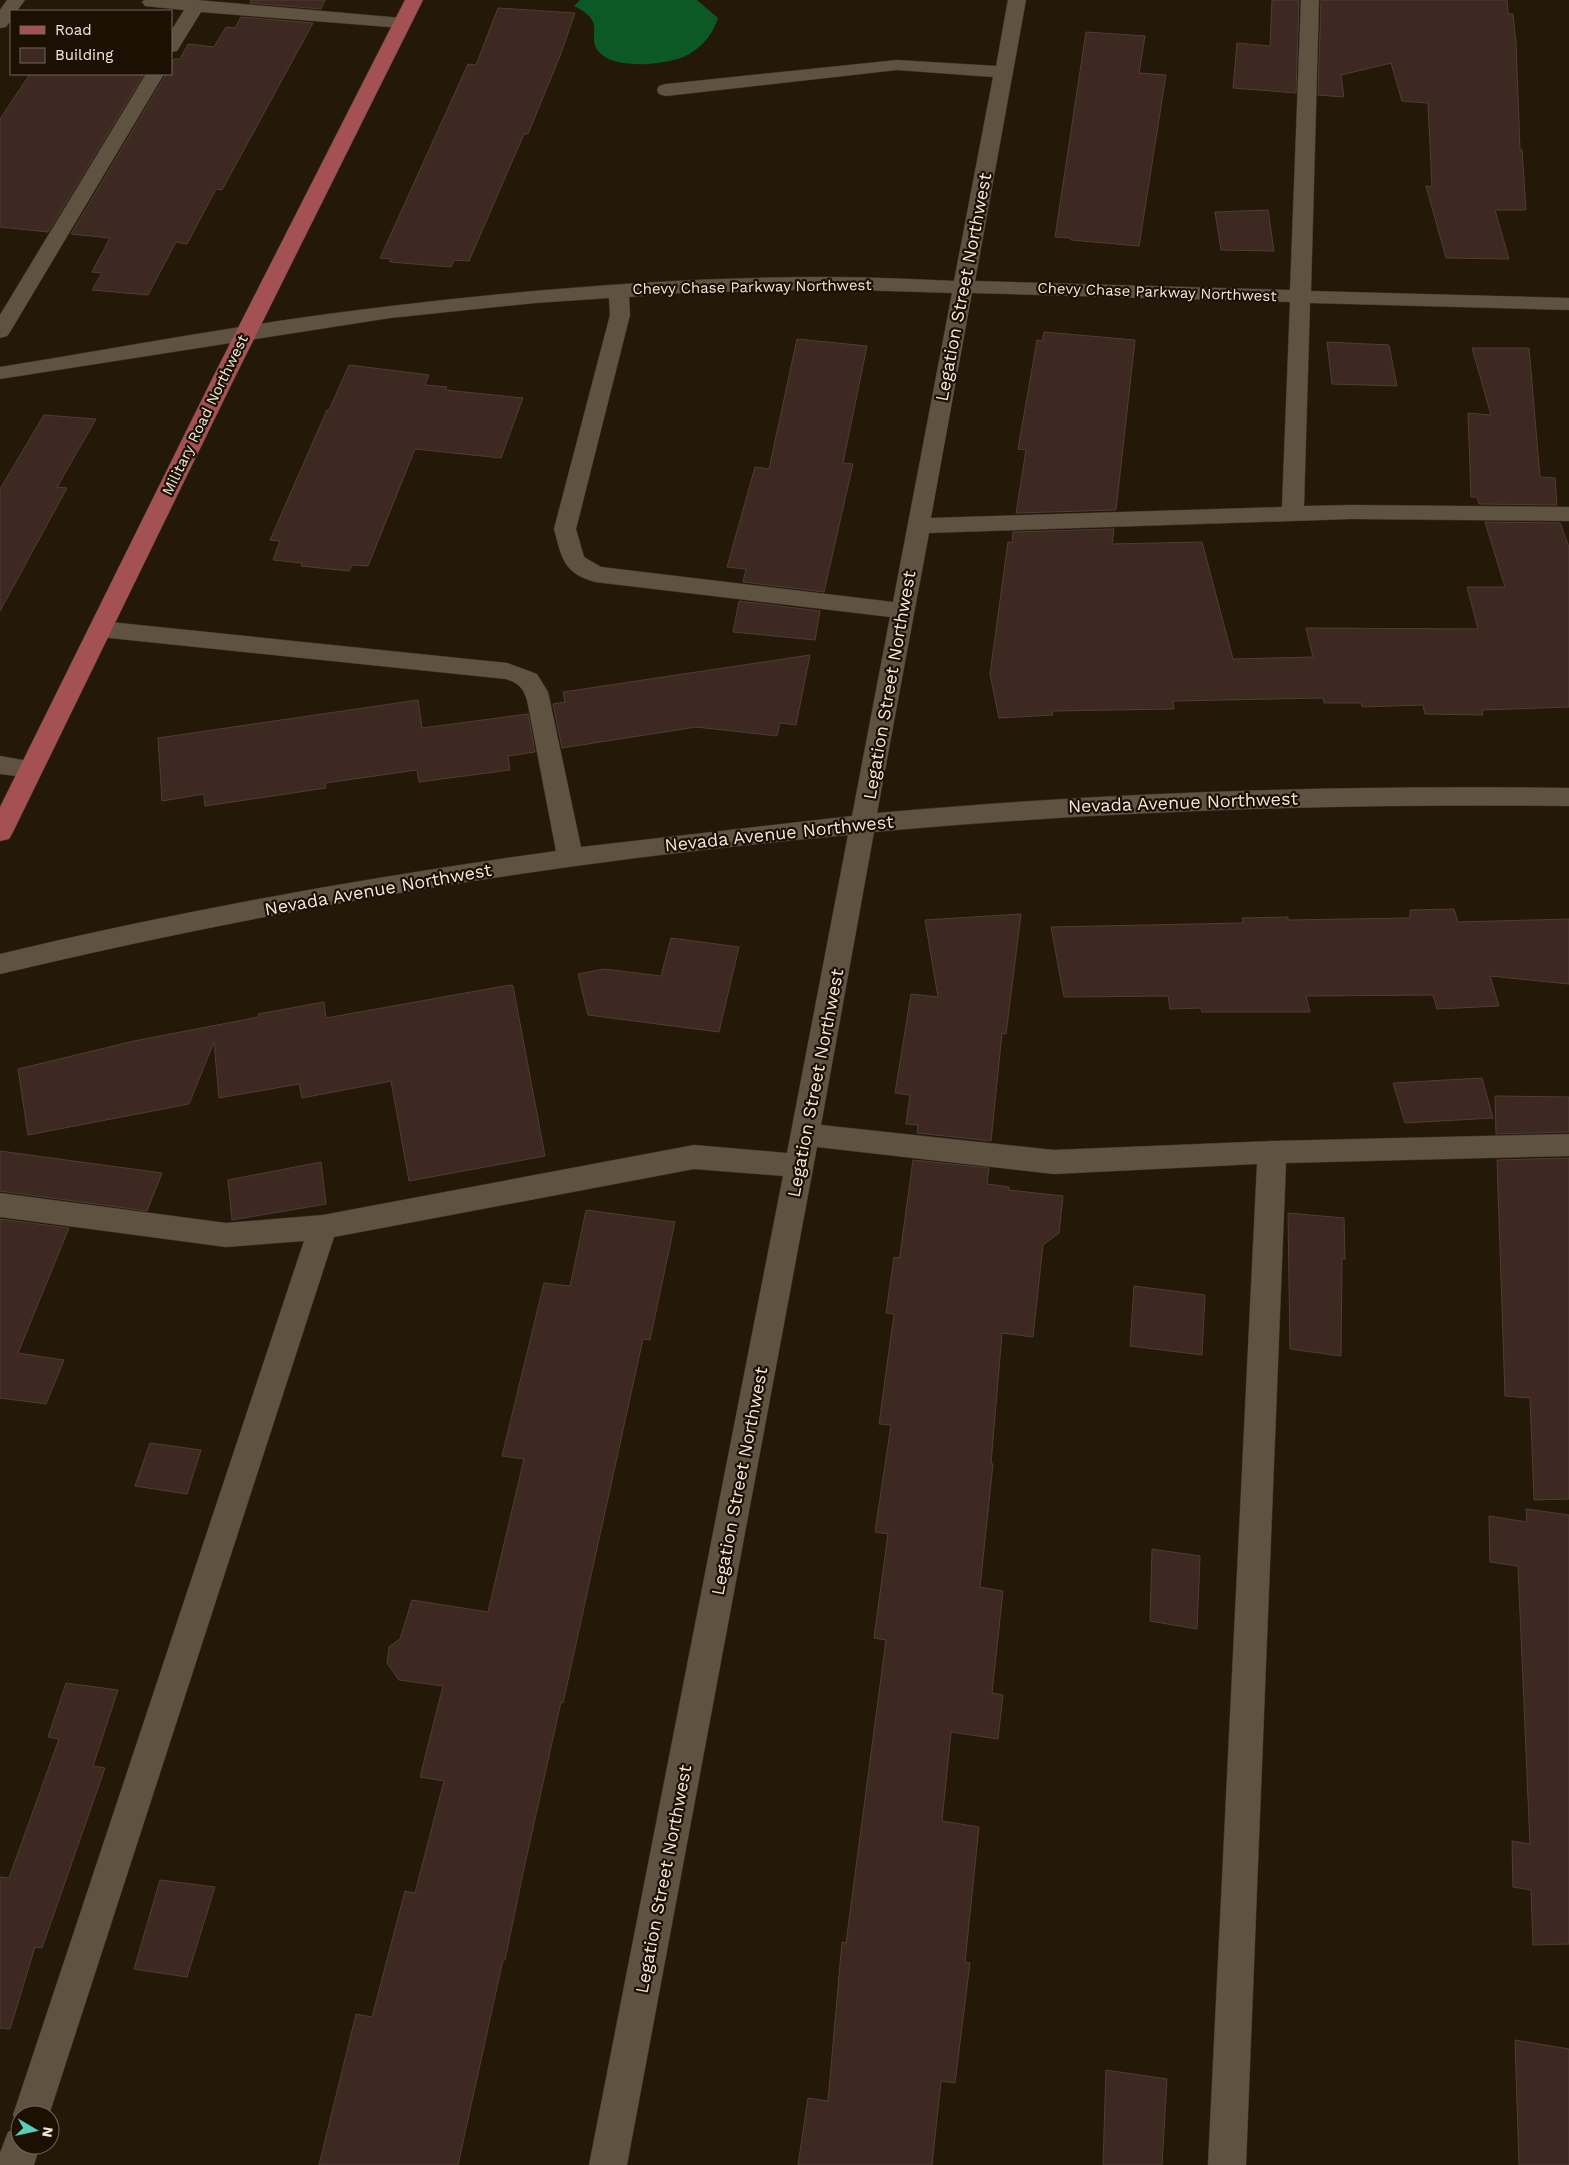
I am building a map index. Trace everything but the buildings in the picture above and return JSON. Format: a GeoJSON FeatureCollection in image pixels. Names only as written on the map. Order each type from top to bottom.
{"type":"FeatureCollection","features":[{"type":"Feature","properties":{"kind":"main road","name":"Military Road Northwest"},"geometry":{"type":"LineString","coordinates":[[0,832],[245,334],[414,0]]}},
{"type":"Feature","properties":{"kind":"street"},"geometry":{"type":"LineString","coordinates":[[0,23],[16,0]]}},
{"type":"Feature","properties":{"kind":"street","name":"Legation Street Northwest"},"geometry":{"type":"LineString","coordinates":[[608,2165],[864,824],[1017,0]]}},
{"type":"Feature","properties":{"kind":"street"},"geometry":{"type":"LineString","coordinates":[[1293,514],[1310,0]]}},
{"type":"Feature","properties":{"kind":"street"},"geometry":{"type":"LineString","coordinates":[[151,2],[402,23]]}},
{"type":"Feature","properties":{"kind":"street"},"geometry":{"type":"LineString","coordinates":[[172,45],[196,5]]}},
{"type":"Feature","properties":{"kind":"street"},"geometry":{"type":"LineString","coordinates":[[666,90],[897,65],[1004,72]]}},
{"type":"Feature","properties":{"kind":"street"},"geometry":{"type":"LineString","coordinates":[[0,332],[154,75]]}},
{"type":"Feature","properties":{"kind":"street","name":"Chevy Chase Parkway Northwest"},"geometry":{"type":"LineString","coordinates":[[0,373],[325,320],[390,312],[506,299],[619,290],[728,285],[824,283],[1569,304]]}},
{"type":"Feature","properties":{"kind":"street"},"geometry":{"type":"LineString","coordinates":[[619,290],[620,315],[565,529],[574,561],[595,574],[903,612]]}},
{"type":"Feature","properties":{"kind":"street"},"geometry":{"type":"LineString","coordinates":[[918,526],[1352,512],[1569,514]]}},
{"type":"Feature","properties":{"kind":"street"},"geometry":{"type":"LineString","coordinates":[[100,629],[507,671],[524,676],[533,682],[539,700],[570,858]]}},
{"type":"Feature","properties":{"kind":"street"},"geometry":{"type":"LineString","coordinates":[[0,766],[31,769]]}},
{"type":"Feature","properties":{"kind":"street","name":"Nevada Avenue Northwest"},"geometry":{"type":"LineString","coordinates":[[0,964],[89,943],[249,911],[417,881],[570,858],[717,839],[1013,811],[1238,799],[1463,796],[1569,797]]}},
{"type":"Feature","properties":{"kind":"street"},"geometry":{"type":"LineString","coordinates":[[804,1134],[1054,1162],[1272,1152],[1569,1145]]}},
{"type":"Feature","properties":{"kind":"street"},"geometry":{"type":"LineString","coordinates":[[1227,2165],[1272,1152]]}},
{"type":"Feature","properties":{"kind":"street"},"geometry":{"type":"LineString","coordinates":[[0,1205],[226,1236],[323,1227],[694,1157],[799,1166]]}},
{"type":"Feature","properties":{"kind":"street"},"geometry":{"type":"LineString","coordinates":[[34,2105],[323,1227]]}},
{"type":"Feature","properties":{"kind":"green space"},"geometry":{"type":"Polygon","coordinates":[[[580,0],[697,0],[718,18],[708,38],[691,53],[671,61],[630,64],[607,58],[599,52],[595,46],[594,24],[591,18],[574,6],[580,0]]]}}]}
